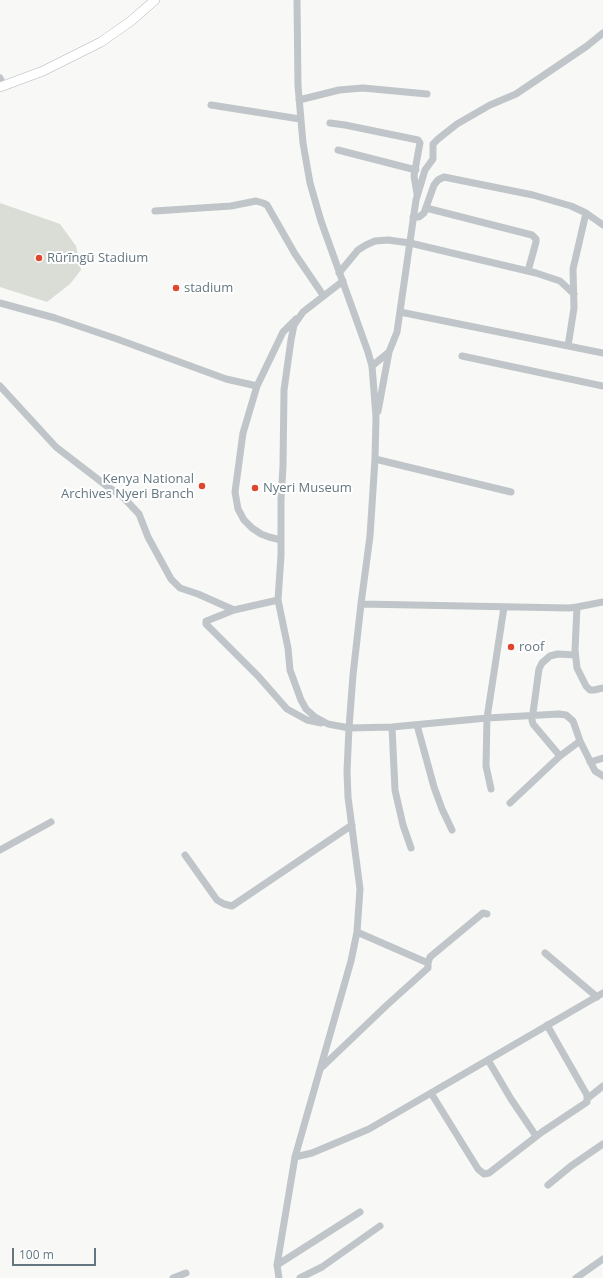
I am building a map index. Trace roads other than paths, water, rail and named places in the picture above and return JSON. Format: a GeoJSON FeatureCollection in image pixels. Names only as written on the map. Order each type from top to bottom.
{"type":"FeatureCollection","features":[{"type":"Feature","properties":{"kind":"main road"},"geometry":{"type":"LineString","coordinates":[[1,84],[43,71],[101,42],[131,21],[155,0]]}},
{"type":"Feature","properties":{"kind":"street"},"geometry":{"type":"LineString","coordinates":[[279,1278],[277,1265],[296,1157],[358,932],[360,889],[348,797],[347,771],[349,728],[360,604],[370,536],[376,417],[372,366],[321,221],[310,183],[300,118],[297,0]]}},
{"type":"Feature","properties":{"kind":"street"},"geometry":{"type":"LineString","coordinates":[[376,417],[389,352],[397,332],[417,196],[426,170],[433,158],[433,144],[453,126],[490,105],[516,94],[587,46],[603,33]]}},
{"type":"Feature","properties":{"kind":"street"},"geometry":{"type":"LineString","coordinates":[[299,100],[339,90],[363,88],[427,94]]}},
{"type":"Feature","properties":{"kind":"street"},"geometry":{"type":"LineString","coordinates":[[212,105],[300,118]]}},
{"type":"Feature","properties":{"kind":"street"},"geometry":{"type":"LineString","coordinates":[[330,123],[418,140],[420,143],[414,176],[417,196]]}},
{"type":"Feature","properties":{"kind":"street"},"geometry":{"type":"LineString","coordinates":[[338,150],[416,170]]}},
{"type":"Feature","properties":{"kind":"street"},"geometry":{"type":"LineString","coordinates":[[413,217],[422,215],[434,186],[438,180],[444,177],[533,194],[571,206],[586,213],[603,225]]}},
{"type":"Feature","properties":{"kind":"street"},"geometry":{"type":"LineString","coordinates":[[155,211],[231,206],[256,201],[263,203],[267,205],[294,254],[324,295]]}},
{"type":"Feature","properties":{"kind":"street"},"geometry":{"type":"LineString","coordinates":[[426,208],[532,235],[536,239],[536,242],[528,271]]}},
{"type":"Feature","properties":{"kind":"street"},"geometry":{"type":"LineString","coordinates":[[568,346],[574,308],[573,273],[586,213]]}},
{"type":"Feature","properties":{"kind":"street"},"geometry":{"type":"LineString","coordinates":[[339,273],[358,250],[375,240],[384,240],[410,243],[528,271],[560,281],[574,294]]}},
{"type":"Feature","properties":{"kind":"street"},"geometry":{"type":"LineString","coordinates":[[560,281],[573,273]]}},
{"type":"Feature","properties":{"kind":"street"},"geometry":{"type":"LineString","coordinates":[[281,540],[261,534],[252,528],[244,520],[238,509],[235,492],[243,433],[257,386],[283,332],[303,312],[343,281]]}},
{"type":"Feature","properties":{"kind":"street"},"geometry":{"type":"LineString","coordinates":[[1,304],[55,318],[118,339],[226,379],[257,386]]}},
{"type":"Feature","properties":{"kind":"street"},"geometry":{"type":"LineString","coordinates":[[303,312],[294,325],[290,340],[284,390],[281,540],[278,600],[288,648],[290,670],[301,700],[306,709],[315,717],[328,724]]}},
{"type":"Feature","properties":{"kind":"street"},"geometry":{"type":"LineString","coordinates":[[400,312],[603,353]]}},
{"type":"Feature","properties":{"kind":"street"},"geometry":{"type":"LineString","coordinates":[[372,366],[389,352]]}},
{"type":"Feature","properties":{"kind":"street"},"geometry":{"type":"LineString","coordinates":[[462,356],[603,386]]}},
{"type":"Feature","properties":{"kind":"street"},"geometry":{"type":"LineString","coordinates":[[0,386],[56,447],[122,496],[139,514],[148,537],[171,578],[180,588],[198,594],[234,610]]}},
{"type":"Feature","properties":{"kind":"street"},"geometry":{"type":"LineString","coordinates":[[375,459],[511,492]]}},
{"type":"Feature","properties":{"kind":"street"},"geometry":{"type":"LineString","coordinates":[[278,600],[234,610],[208,620],[206,621],[206,624],[258,676],[287,709],[307,720],[349,728],[392,727],[487,718],[559,714],[566,715],[573,722],[580,741],[595,771],[603,776]]}},
{"type":"Feature","properties":{"kind":"street"},"geometry":{"type":"LineString","coordinates":[[360,604],[577,607],[603,602]]}},
{"type":"Feature","properties":{"kind":"street"},"geometry":{"type":"LineString","coordinates":[[360,604],[488,603]]}},
{"type":"Feature","properties":{"kind":"street"},"geometry":{"type":"LineString","coordinates":[[491,789],[486,766],[487,718],[504,607]]}},
{"type":"Feature","properties":{"kind":"street"},"geometry":{"type":"LineString","coordinates":[[577,607],[575,655],[577,668],[586,686],[590,690],[603,688]]}},
{"type":"Feature","properties":{"kind":"street"},"geometry":{"type":"LineString","coordinates":[[560,756],[532,722],[539,670],[542,663],[550,656],[558,654],[575,655]]}},
{"type":"Feature","properties":{"kind":"street"},"geometry":{"type":"LineString","coordinates":[[417,725],[434,787],[452,830]]}},
{"type":"Feature","properties":{"kind":"street"},"geometry":{"type":"LineString","coordinates":[[392,727],[395,790],[403,825],[411,848]]}},
{"type":"Feature","properties":{"kind":"street"},"geometry":{"type":"LineString","coordinates":[[510,803],[560,756],[580,741]]}},
{"type":"Feature","properties":{"kind":"street"},"geometry":{"type":"LineString","coordinates":[[590,762],[603,758]]}},
{"type":"Feature","properties":{"kind":"street"},"geometry":{"type":"LineString","coordinates":[[0,850],[51,822]]}},
{"type":"Feature","properties":{"kind":"street"},"geometry":{"type":"LineString","coordinates":[[185,855],[217,900],[232,906],[352,825]]}},
{"type":"Feature","properties":{"kind":"street"},"geometry":{"type":"LineString","coordinates":[[320,1068],[428,968],[430,957],[483,913],[487,914]]}},
{"type":"Feature","properties":{"kind":"street"},"geometry":{"type":"LineString","coordinates":[[358,932],[428,963]]}},
{"type":"Feature","properties":{"kind":"street"},"geometry":{"type":"LineString","coordinates":[[296,1157],[312,1153],[369,1129],[600,995],[545,953]]}},
{"type":"Feature","properties":{"kind":"street"},"geometry":{"type":"LineString","coordinates":[[548,1025],[588,1098]]}},
{"type":"Feature","properties":{"kind":"street"},"geometry":{"type":"LineString","coordinates":[[488,1060],[536,1136]]}},
{"type":"Feature","properties":{"kind":"street"},"geometry":{"type":"LineString","coordinates":[[431,1093],[478,1169],[484,1174],[491,1171],[536,1136],[587,1102],[588,1098],[603,1086]]}},
{"type":"Feature","properties":{"kind":"street"},"geometry":{"type":"LineString","coordinates":[[548,1185],[571,1166],[603,1144]]}},
{"type":"Feature","properties":{"kind":"street"},"geometry":{"type":"LineString","coordinates":[[277,1265],[360,1212]]}},
{"type":"Feature","properties":{"kind":"street"},"geometry":{"type":"LineString","coordinates":[[300,1278],[322,1267],[380,1226]]}},
{"type":"Feature","properties":{"kind":"street"},"geometry":{"type":"LineString","coordinates":[[576,1278],[603,1259]]}},
{"type":"Feature","properties":{"kind":"street"},"geometry":{"type":"LineString","coordinates":[[173,1278],[186,1273]]}},
{"type":"Feature","properties":{"kind":"place","name":"Rũrĩngũ Stadium"},"geometry":{"type":"Point","coordinates":[39,258]}},
{"type":"Feature","properties":{"kind":"place","name":"stadium"},"geometry":{"type":"Point","coordinates":[176,288]}},
{"type":"Feature","properties":{"kind":"place","name":"Kenya National Archives Nyeri Branch"},"geometry":{"type":"Point","coordinates":[202,486]}},
{"type":"Feature","properties":{"kind":"place","name":"Nyeri Museum"},"geometry":{"type":"Point","coordinates":[255,488]}},
{"type":"Feature","properties":{"kind":"place","name":"roof"},"geometry":{"type":"Point","coordinates":[511,647]}}]}
